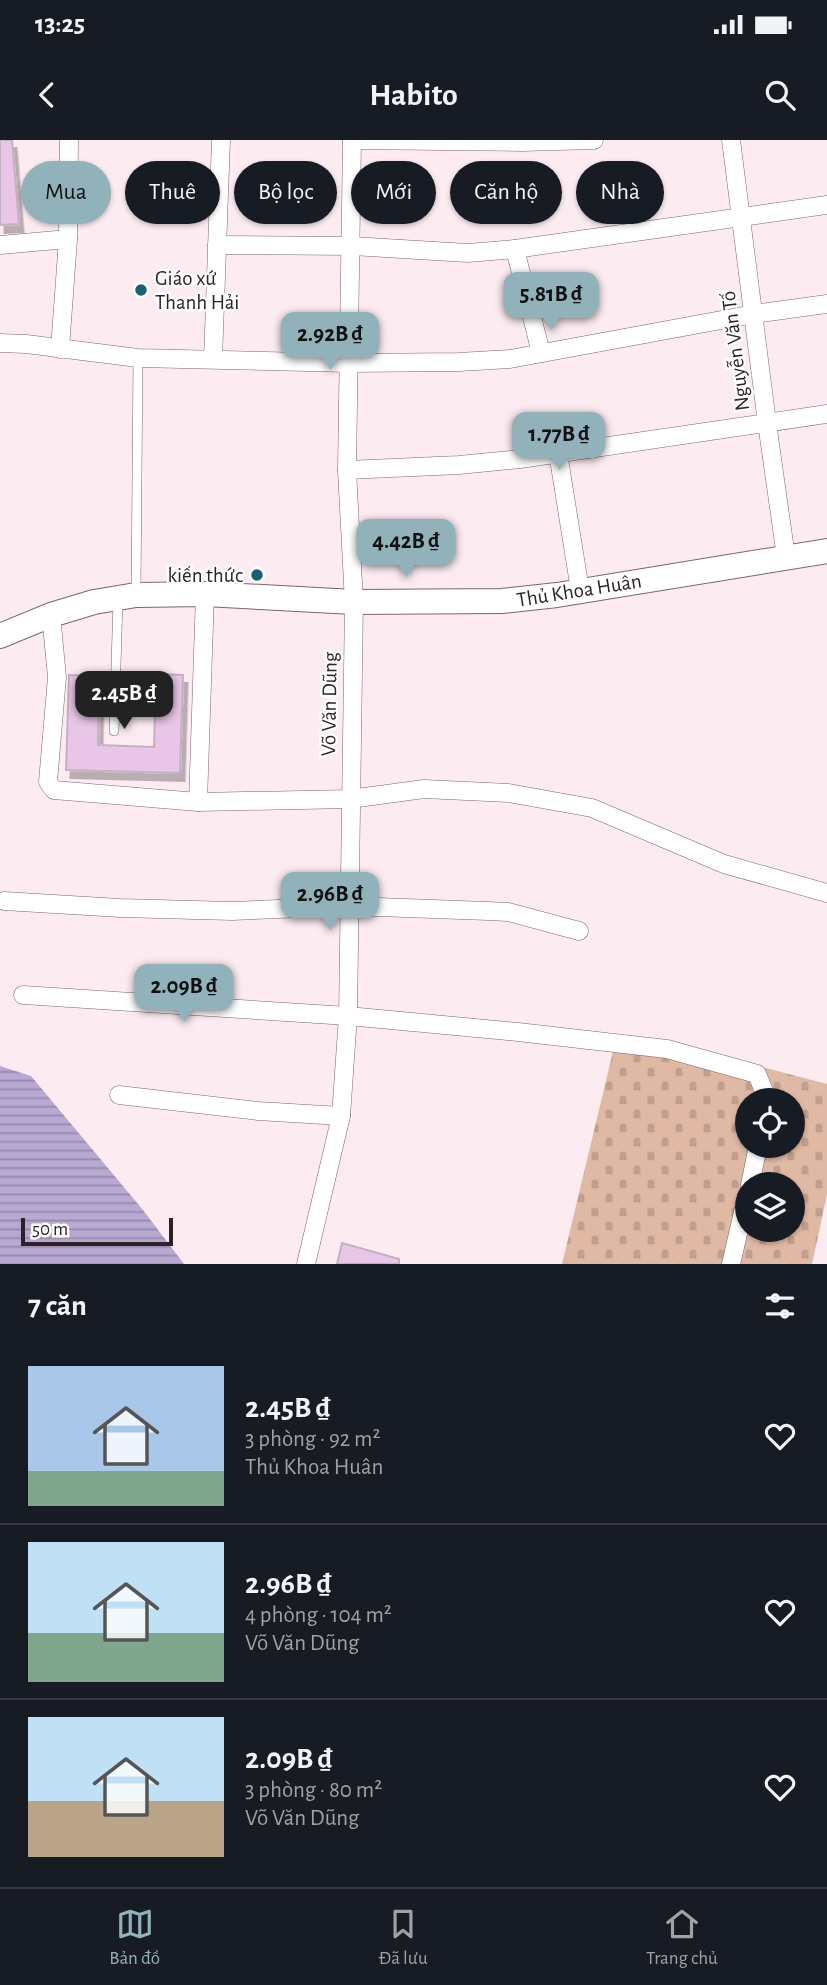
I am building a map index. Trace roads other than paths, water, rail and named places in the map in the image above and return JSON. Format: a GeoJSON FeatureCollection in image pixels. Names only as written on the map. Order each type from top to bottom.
{"type":"FeatureCollection","features":[{"type":"Feature","properties":{"kind":"main road","name":"Thủ Khoa Huân"},"geometry":{"type":"LineString","coordinates":[[0,636],[51,615],[127,596],[205,594],[354,602],[502,601],[557,595],[827,551]]}},
{"type":"Feature","properties":{"kind":"street"},"geometry":{"type":"LineString","coordinates":[[60,349],[68,239],[69,140]]}},
{"type":"Feature","properties":{"kind":"street"},"geometry":{"type":"LineString","coordinates":[[213,359],[220,140]]}},
{"type":"Feature","properties":{"kind":"street"},"geometry":{"type":"LineString","coordinates":[[352,140],[594,140]]}},
{"type":"Feature","properties":{"kind":"street","name":"Võ Văn Dũng"},"geometry":{"type":"LineString","coordinates":[[306,1264],[341,1116],[348,1016],[354,602],[346,470],[352,140]]}},
{"type":"Feature","properties":{"kind":"street","name":"Nguyễn Văn Tố"},"geometry":{"type":"LineString","coordinates":[[731,140],[786,557]]}},
{"type":"Feature","properties":{"kind":"street"},"geometry":{"type":"LineString","coordinates":[[217,245],[352,246],[468,253],[515,249],[827,205]]}},
{"type":"Feature","properties":{"kind":"street"},"geometry":{"type":"LineString","coordinates":[[0,245],[68,239]]}},
{"type":"Feature","properties":{"kind":"street"},"geometry":{"type":"LineString","coordinates":[[515,249],[541,353]]}},
{"type":"Feature","properties":{"kind":"street"},"geometry":{"type":"LineString","coordinates":[[0,343],[138,358],[349,363],[459,362],[510,359],[754,314],[827,304]]}},
{"type":"Feature","properties":{"kind":"street"},"geometry":{"type":"LineString","coordinates":[[346,470],[459,465],[827,414]]}},
{"type":"Feature","properties":{"kind":"street"},"geometry":{"type":"LineString","coordinates":[[558,453],[580,590]]}},
{"type":"Feature","properties":{"kind":"street"},"geometry":{"type":"LineString","coordinates":[[198,802],[205,594]]}},
{"type":"Feature","properties":{"kind":"street"},"geometry":{"type":"LineString","coordinates":[[51,615],[57,677],[48,782],[51,789],[198,802],[350,799],[424,789],[509,793],[592,808],[724,864],[827,893]]}},
{"type":"Feature","properties":{"kind":"street"},"geometry":{"type":"LineString","coordinates":[[4,901],[120,908],[244,911],[350,906],[508,912],[579,931]]}},
{"type":"Feature","properties":{"kind":"street"},"geometry":{"type":"LineString","coordinates":[[23,995],[348,1016],[667,1049],[757,1074],[763,1088]]}},
{"type":"Feature","properties":{"kind":"street"},"geometry":{"type":"LineString","coordinates":[[119,1095],[258,1111],[341,1116]]}},
{"type":"Feature","properties":{"kind":"street"},"geometry":{"type":"LineString","coordinates":[[732,1264],[737,1242]]}},
{"type":"Feature","properties":{"kind":"lane"},"geometry":{"type":"LineString","coordinates":[[114,731],[127,596],[138,358]]}},
{"type":"Feature","properties":{"kind":"place","name":"Giáo xứ Thanh Hải"},"geometry":{"type":"Point","coordinates":[141,290]}},
{"type":"Feature","properties":{"kind":"place","name":"kiến thức"},"geometry":{"type":"Point","coordinates":[257,575]}}]}
